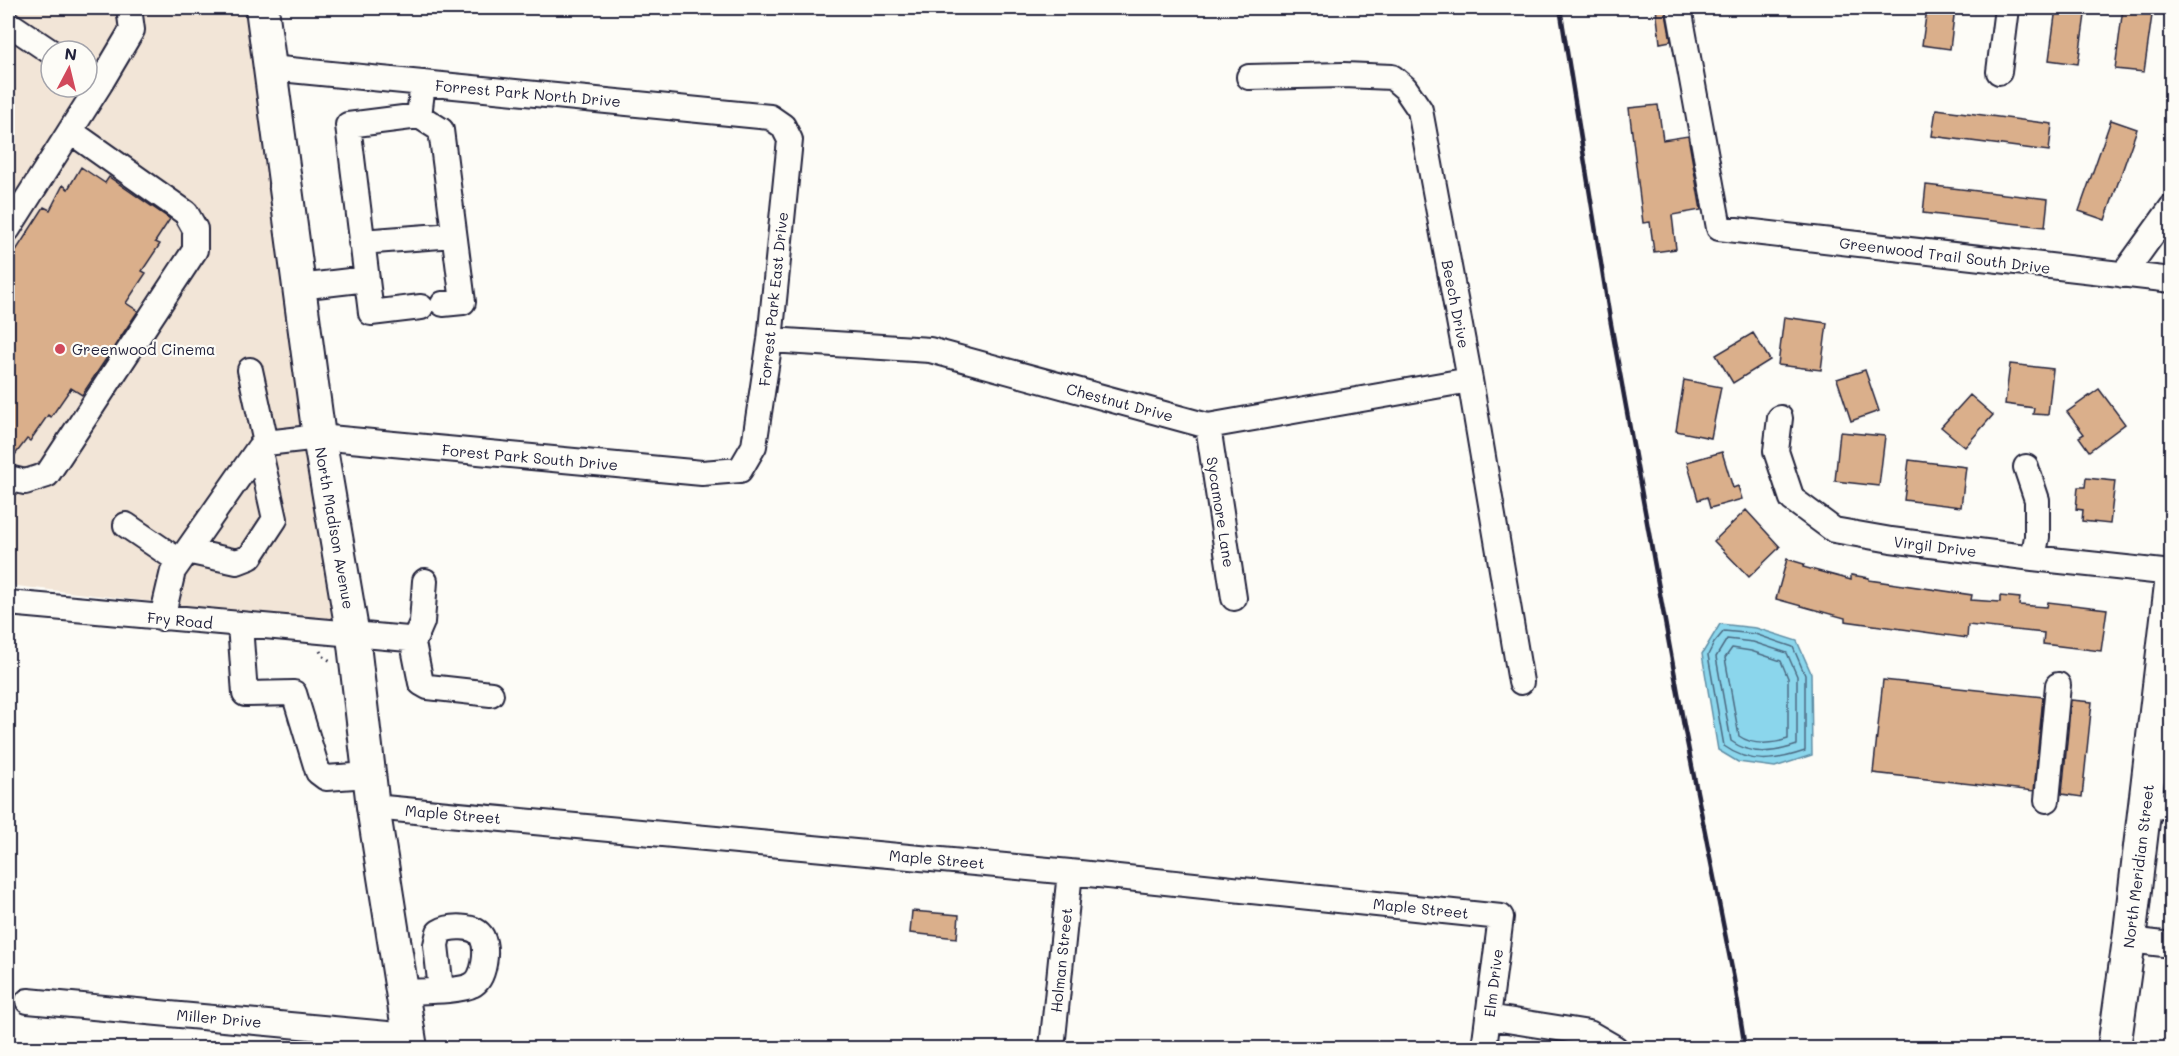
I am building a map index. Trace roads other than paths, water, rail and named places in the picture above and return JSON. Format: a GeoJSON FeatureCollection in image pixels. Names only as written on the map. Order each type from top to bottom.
{"type":"FeatureCollection","features":[{"type":"Feature","properties":{"kind":"main road","name":"North Madison Avenue"},"geometry":{"type":"LineString","coordinates":[[262,8],[319,437],[353,636],[373,807],[410,1042]]}},
{"type":"Feature","properties":{"kind":"main road","name":"North Meridian Street"},"geometry":{"type":"LineString","coordinates":[[2114,1048],[2129,940],[2158,806],[2172,574]]}},
{"type":"Feature","properties":{"kind":"street"},"geometry":{"type":"LineString","coordinates":[[99,73],[132,30],[129,8]]}},
{"type":"Feature","properties":{"kind":"street","name":"Greenwood Trail South Drive"},"geometry":{"type":"LineString","coordinates":[[1680,8],[1719,228],[2172,280]]}},
{"type":"Feature","properties":{"kind":"street"},"geometry":{"type":"LineString","coordinates":[[1999,72],[2007,8]]}},
{"type":"Feature","properties":{"kind":"street"},"geometry":{"type":"LineString","coordinates":[[8,23],[39,44]]}},
{"type":"Feature","properties":{"kind":"street","name":"Forrest Park North Drive"},"geometry":{"type":"LineString","coordinates":[[270,69],[770,117],[783,126]]}},
{"type":"Feature","properties":{"kind":"street","name":"Beech Drive"},"geometry":{"type":"LineString","coordinates":[[1249,76],[1392,77],[1405,88],[1420,110],[1470,380],[1521,682]]}},
{"type":"Feature","properties":{"kind":"street"},"geometry":{"type":"LineString","coordinates":[[419,116],[423,83]]}},
{"type":"Feature","properties":{"kind":"street"},"geometry":{"type":"LineString","coordinates":[[8,229],[70,131],[85,99]]}},
{"type":"Feature","properties":{"kind":"street"},"geometry":{"type":"LineString","coordinates":[[419,116],[441,130],[454,235],[463,302],[371,313],[348,125],[419,116]]}},
{"type":"Feature","properties":{"kind":"street","name":"Forrest Park East Drive"},"geometry":{"type":"LineString","coordinates":[[740,470],[754,446],[770,340],[790,140],[783,126]]}},
{"type":"Feature","properties":{"kind":"street"},"geometry":{"type":"LineString","coordinates":[[8,478],[25,482],[46,475],[195,250],[195,229],[186,213],[70,131]]}},
{"type":"Feature","properties":{"kind":"street"},"geometry":{"type":"LineString","coordinates":[[2123,275],[2172,207]]}},
{"type":"Feature","properties":{"kind":"street"},"geometry":{"type":"LineString","coordinates":[[361,242],[454,235]]}},
{"type":"Feature","properties":{"kind":"street"},"geometry":{"type":"LineString","coordinates":[[299,287],[367,279]]}},
{"type":"Feature","properties":{"kind":"street","name":"Chestnut Drive"},"geometry":{"type":"LineString","coordinates":[[770,340],[930,350],[1208,426],[1470,380]]}},
{"type":"Feature","properties":{"kind":"street"},"geometry":{"type":"LineString","coordinates":[[126,525],[183,556],[237,562],[250,557],[275,519],[249,370]]}},
{"type":"Feature","properties":{"kind":"street","name":"Virgil Drive"},"geometry":{"type":"LineString","coordinates":[[1779,418],[1776,451],[1792,499],[1834,530],[1891,540],[2172,574]]}},
{"type":"Feature","properties":{"kind":"street","name":"Sycamore Lane"},"geometry":{"type":"LineString","coordinates":[[1208,426],[1234,598]]}},
{"type":"Feature","properties":{"kind":"street","name":"Forest Park South Drive"},"geometry":{"type":"LineString","coordinates":[[262,445],[319,437],[702,473],[740,470]]}},
{"type":"Feature","properties":{"kind":"street"},"geometry":{"type":"LineString","coordinates":[[162,618],[172,571],[262,445]]}},
{"type":"Feature","properties":{"kind":"street"},"geometry":{"type":"LineString","coordinates":[[2026,467],[2037,500],[2037,537],[2033,558]]}},
{"type":"Feature","properties":{"kind":"street"},"geometry":{"type":"LineString","coordinates":[[424,581],[422,622],[413,643],[421,682],[428,687],[491,694]]}},
{"type":"Feature","properties":{"kind":"street","name":"Fry Road"},"geometry":{"type":"LineString","coordinates":[[8,603],[353,636],[408,639],[413,643]]}},
{"type":"Feature","properties":{"kind":"street"},"geometry":{"type":"LineString","coordinates":[[240,625],[245,694],[294,693],[318,771],[326,778],[369,775]]}},
{"type":"Feature","properties":{"kind":"street"},"geometry":{"type":"LineString","coordinates":[[2047,800],[2058,685]]}},
{"type":"Feature","properties":{"kind":"street","name":"Maple Street"},"geometry":{"type":"LineString","coordinates":[[373,807],[1070,872],[1501,916]]}},
{"type":"Feature","properties":{"kind":"street","name":"Holman Street"},"geometry":{"type":"LineString","coordinates":[[1052,1048],[1070,872]]}},
{"type":"Feature","properties":{"kind":"street","name":"Elm Drive"},"geometry":{"type":"LineString","coordinates":[[1484,1048],[1501,916]]}},
{"type":"Feature","properties":{"kind":"street"},"geometry":{"type":"LineString","coordinates":[[2129,940],[2172,945]]}},
{"type":"Feature","properties":{"kind":"street"},"geometry":{"type":"LineString","coordinates":[[402,992],[441,990]]}},
{"type":"Feature","properties":{"kind":"street","name":"Miller Drive"},"geometry":{"type":"LineString","coordinates":[[28,1001],[410,1042]]}},
{"type":"Feature","properties":{"kind":"street"},"geometry":{"type":"LineString","coordinates":[[1488,1017],[1589,1033],[1615,1048]]}},
{"type":"Feature","properties":{"kind":"water"},"geometry":{"type":"Polygon","coordinates":[[[1720,624],[1756,628],[1797,641],[1811,673],[1812,755],[1775,767],[1738,762],[1718,750],[1702,654],[1720,624]]]}},
{"type":"Feature","properties":{"kind":"railway"},"geometry":{"type":"LineString","coordinates":[[1560,8],[1609,313],[1745,1048]]}},
{"type":"Feature","properties":{"kind":"place","name":"Greenwood Cinema"},"geometry":{"type":"Point","coordinates":[60,349]}}]}
